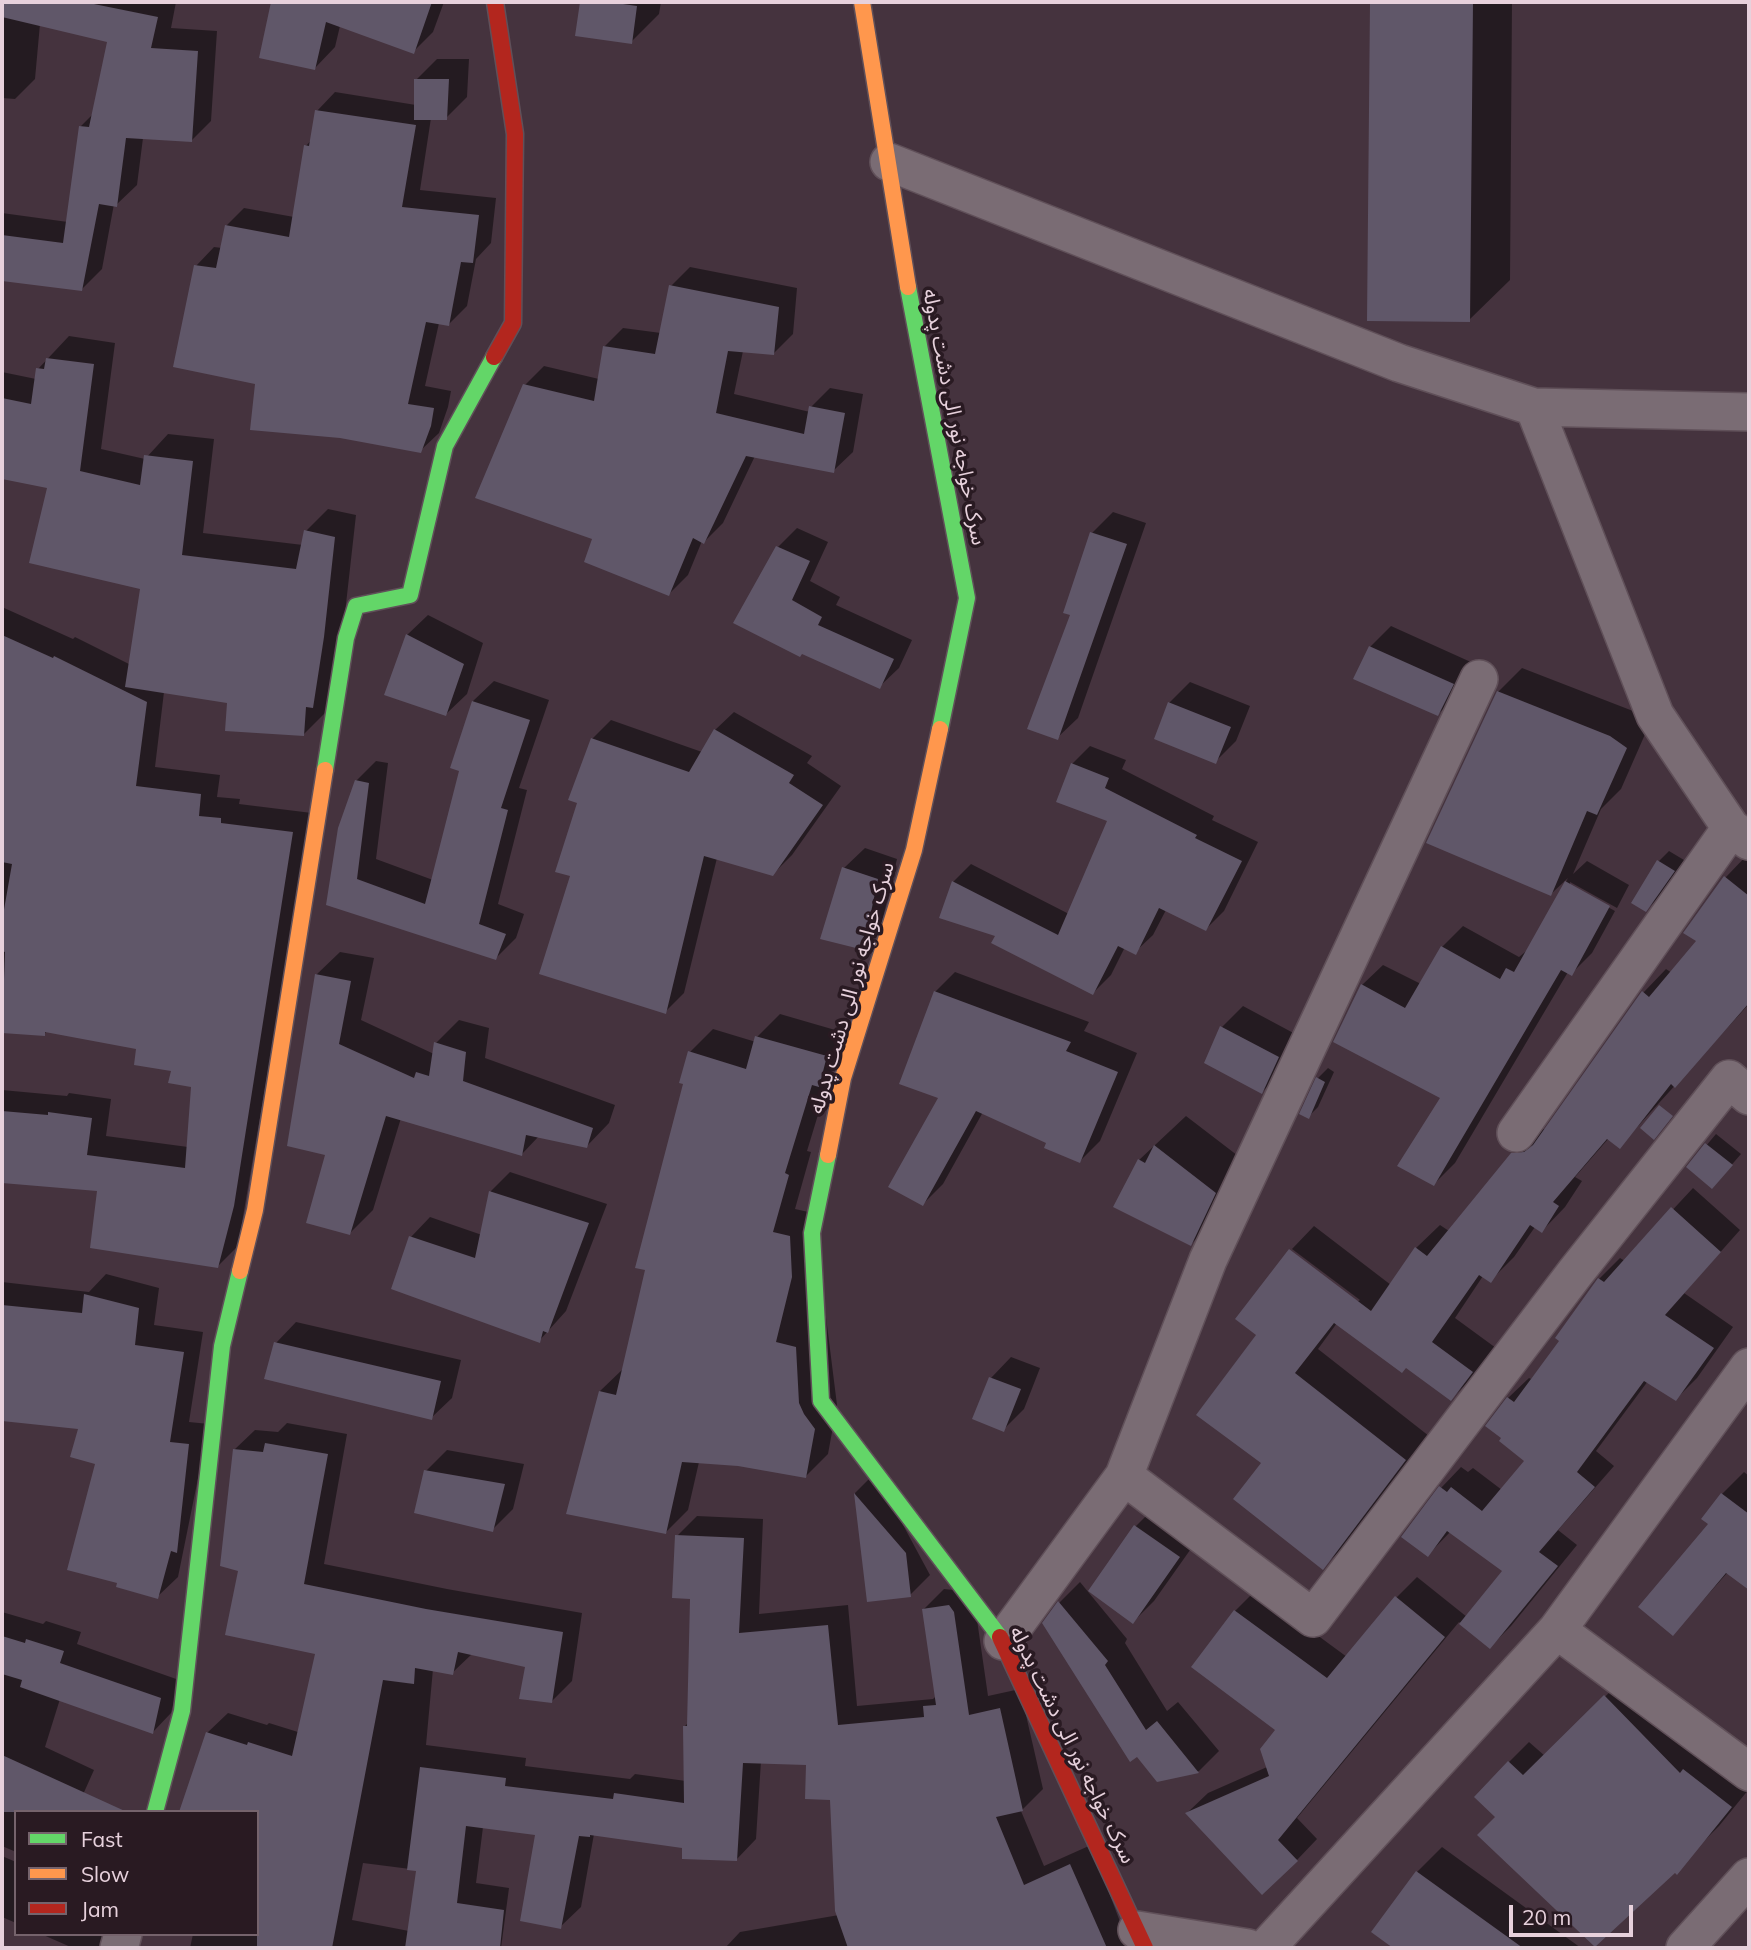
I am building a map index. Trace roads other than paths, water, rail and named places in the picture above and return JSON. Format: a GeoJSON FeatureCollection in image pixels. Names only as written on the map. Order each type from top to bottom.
{"type":"FeatureCollection","features":[{"type":"Feature","properties":{"kind":"main road"},"geometry":{"type":"LineString","coordinates":[[156,1810],[182,1711],[222,1346],[255,1210],[346,638],[356,606],[410,596],[445,446],[513,323],[515,135],[495,2]]}},
{"type":"Feature","properties":{"kind":"main road","name":"سرک خواجه نور الی دشت پدوله"},"geometry":{"type":"LineString","coordinates":[[862,2],[915,332],[967,598],[914,850],[843,1078],[812,1233],[821,1401],[1003,1641],[1141,1939]]}},
{"type":"Feature","properties":{"kind":"street"},"geometry":{"type":"LineString","coordinates":[[889,162],[1399,363],[1534,407],[1749,412]]}},
{"type":"Feature","properties":{"kind":"street"},"geometry":{"type":"LineString","coordinates":[[1516,1133],[1740,834],[1655,715],[1534,407]]}},
{"type":"Feature","properties":{"kind":"street"},"geometry":{"type":"LineString","coordinates":[[1003,1641],[1124,1476],[1208,1260],[1479,679]]}},
{"type":"Feature","properties":{"kind":"street"},"geometry":{"type":"LineString","coordinates":[[1124,1476],[1313,1618],[1575,1273],[1729,1079],[1749,1096]]}},
{"type":"Feature","properties":{"kind":"street"},"geometry":{"type":"LineString","coordinates":[[1266,1948],[1557,1630],[1749,1367]]}},
{"type":"Feature","properties":{"kind":"street"},"geometry":{"type":"LineString","coordinates":[[1557,1630],[1749,1772]]}},
{"type":"Feature","properties":{"kind":"street"},"geometry":{"type":"LineString","coordinates":[[1685,1948],[1749,1877]]}},
{"type":"Feature","properties":{"kind":"street"},"geometry":{"type":"LineString","coordinates":[[1141,1939],[1248,1948]]}}]}
